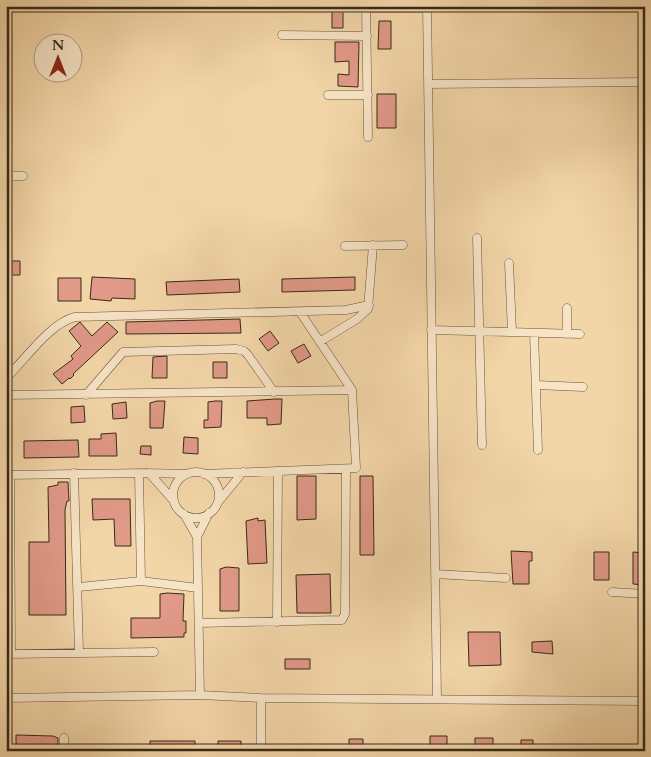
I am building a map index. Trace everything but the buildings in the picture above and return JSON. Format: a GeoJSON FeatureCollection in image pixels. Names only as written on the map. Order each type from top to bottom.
{"type":"FeatureCollection","features":[{"type":"Feature","properties":{"kind":"street"},"geometry":{"type":"LineString","coordinates":[[368,137],[366,7],[427,7],[437,698]]}},
{"type":"Feature","properties":{"kind":"street"},"geometry":{"type":"LineString","coordinates":[[282,35],[367,36]]}},
{"type":"Feature","properties":{"kind":"street"},"geometry":{"type":"LineString","coordinates":[[428,84],[645,82]]}},
{"type":"Feature","properties":{"kind":"street"},"geometry":{"type":"LineString","coordinates":[[328,95],[368,95]]}},
{"type":"Feature","properties":{"kind":"street"},"geometry":{"type":"LineString","coordinates":[[6,176],[23,176]]}},
{"type":"Feature","properties":{"kind":"street"},"geometry":{"type":"LineString","coordinates":[[477,238],[482,445]]}},
{"type":"Feature","properties":{"kind":"street"},"geometry":{"type":"LineString","coordinates":[[345,246],[403,245]]}},
{"type":"Feature","properties":{"kind":"street"},"geometry":{"type":"LineString","coordinates":[[321,341],[362,316],[369,305],[374,246]]}},
{"type":"Feature","properties":{"kind":"street"},"geometry":{"type":"LineString","coordinates":[[509,263],[512,332]]}},
{"type":"Feature","properties":{"kind":"street"},"geometry":{"type":"LineString","coordinates":[[6,378],[64,320],[75,316],[300,312],[346,310],[369,305]]}},
{"type":"Feature","properties":{"kind":"street"},"geometry":{"type":"LineString","coordinates":[[567,308],[567,334]]}},
{"type":"Feature","properties":{"kind":"street"},"geometry":{"type":"LineString","coordinates":[[154,652],[9,654],[8,475],[149,472],[204,474],[346,470],[357,466],[352,390],[300,312]]}},
{"type":"Feature","properties":{"kind":"street"},"geometry":{"type":"LineString","coordinates":[[431,330],[580,334]]}},
{"type":"Feature","properties":{"kind":"street"},"geometry":{"type":"LineString","coordinates":[[534,333],[538,450]]}},
{"type":"Feature","properties":{"kind":"street"},"geometry":{"type":"LineString","coordinates":[[86,395],[123,352],[217,349],[244,351],[274,392]]}},
{"type":"Feature","properties":{"kind":"street"},"geometry":{"type":"LineString","coordinates":[[536,385],[583,387]]}},
{"type":"Feature","properties":{"kind":"street"},"geometry":{"type":"LineString","coordinates":[[6,395],[352,390]]}},
{"type":"Feature","properties":{"kind":"street"},"geometry":{"type":"LineString","coordinates":[[199,623],[342,620],[345,614],[346,470]]}},
{"type":"Feature","properties":{"kind":"street"},"geometry":{"type":"LineString","coordinates":[[277,622],[278,471]]}},
{"type":"Feature","properties":{"kind":"street"},"geometry":{"type":"LineString","coordinates":[[149,472],[184,514],[197,537]]}},
{"type":"Feature","properties":{"kind":"street"},"geometry":{"type":"LineString","coordinates":[[200,694],[197,537],[209,513],[243,472]]}},
{"type":"Feature","properties":{"kind":"street"},"geometry":{"type":"LineString","coordinates":[[74,473],[79,652]]}},
{"type":"Feature","properties":{"kind":"street"},"geometry":{"type":"LineString","coordinates":[[139,473],[141,581]]}},
{"type":"Feature","properties":{"kind":"street"},"geometry":{"type":"LineString","coordinates":[[174,501],[175,485],[186,474]]}},
{"type":"Feature","properties":{"kind":"street"},"geometry":{"type":"LineString","coordinates":[[204,474],[217,486],[217,504]]}},
{"type":"Feature","properties":{"kind":"street"},"geometry":{"type":"LineString","coordinates":[[184,514],[197,518],[209,513]]}},
{"type":"Feature","properties":{"kind":"street"},"geometry":{"type":"LineString","coordinates":[[435,574],[506,578]]}},
{"type":"Feature","properties":{"kind":"street"},"geometry":{"type":"LineString","coordinates":[[78,586],[141,581],[198,588]]}},
{"type":"Feature","properties":{"kind":"street"},"geometry":{"type":"LineString","coordinates":[[612,592],[645,594]]}},
{"type":"Feature","properties":{"kind":"street"},"geometry":{"type":"LineString","coordinates":[[6,698],[200,694],[261,698],[645,700]]}},
{"type":"Feature","properties":{"kind":"street"},"geometry":{"type":"LineString","coordinates":[[261,698],[261,751]]}},
{"type":"Feature","properties":{"kind":"street"},"geometry":{"type":"LineString","coordinates":[[64,738],[64,751]]}}]}
